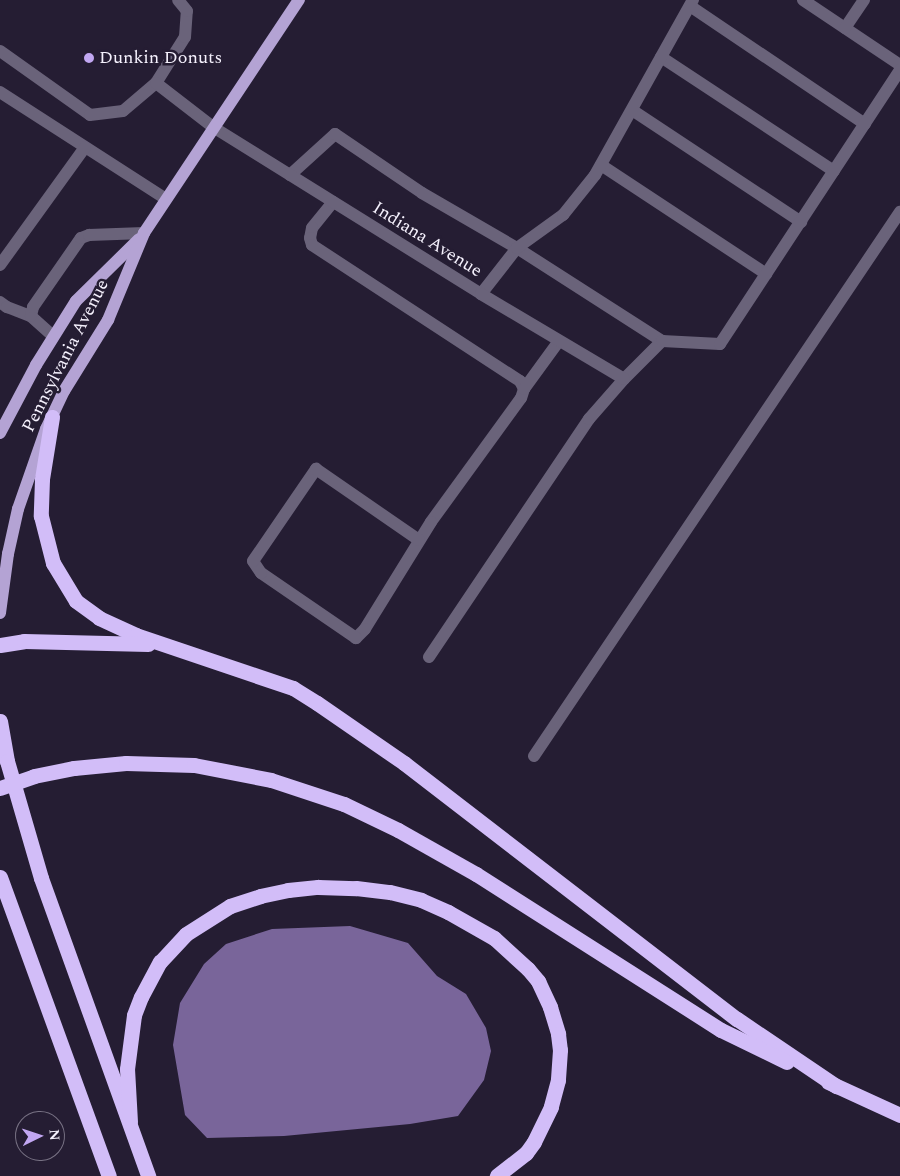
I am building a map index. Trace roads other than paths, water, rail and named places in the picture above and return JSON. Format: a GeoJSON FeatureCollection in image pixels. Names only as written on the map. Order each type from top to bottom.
{"type":"FeatureCollection","features":[{"type":"Feature","properties":{"kind":"highway"},"geometry":{"type":"LineString","coordinates":[[52,417],[42,480],[41,516],[48,548],[60,576],[76,601],[99,618],[136,635],[293,688],[348,723],[433,785],[737,1019],[836,1086]]}},
{"type":"Feature","properties":{"kind":"highway"},"geometry":{"type":"LineString","coordinates":[[0,645],[24,641],[63,641],[133,642],[172,647]]}},
{"type":"Feature","properties":{"kind":"highway"},"geometry":{"type":"LineString","coordinates":[[0,721],[14,788],[41,878],[148,1176]]}},
{"type":"Feature","properties":{"kind":"highway"},"geometry":{"type":"LineString","coordinates":[[0,788],[34,776],[74,768],[126,763],[194,766],[271,780],[344,804],[398,830],[476,874],[721,1030],[900,1115]]}},
{"type":"Feature","properties":{"kind":"highway"},"geometry":{"type":"LineString","coordinates":[[0,877],[109,1176]]}},
{"type":"Feature","properties":{"kind":"highway"},"geometry":{"type":"LineString","coordinates":[[130,1122],[127,1069],[134,1015],[141,997],[160,962],[186,934],[230,906],[279,892],[318,887],[356,888],[390,892],[421,900],[448,912],[494,938],[528,969],[538,981],[550,1006],[558,1034],[560,1050],[558,1080],[551,1107],[534,1142],[526,1153],[497,1176]]}},
{"type":"Feature","properties":{"kind":"main road","name":"Pennsylvania Avenue"},"geometry":{"type":"LineString","coordinates":[[0,613],[8,554],[18,509],[28,476],[64,391],[108,320],[144,233],[299,0]]}},
{"type":"Feature","properties":{"kind":"main road","name":"Pennsylvania Avenue"},"geometry":{"type":"LineString","coordinates":[[0,433],[13,406],[53,336],[76,301],[144,233]]}},
{"type":"Feature","properties":{"kind":"street"},"geometry":{"type":"LineString","coordinates":[[0,51],[90,115],[123,111],[156,82],[185,37],[187,11],[178,0]]}},
{"type":"Feature","properties":{"kind":"street"},"geometry":{"type":"LineString","coordinates":[[803,0],[900,65]]}},
{"type":"Feature","properties":{"kind":"street"},"geometry":{"type":"LineString","coordinates":[[845,28],[864,0]]}},
{"type":"Feature","properties":{"kind":"street"},"geometry":{"type":"LineString","coordinates":[[481,294],[517,248],[563,215],[601,165],[691,3],[865,124]]}},
{"type":"Feature","properties":{"kind":"street"},"geometry":{"type":"LineString","coordinates":[[662,57],[834,171]]}},
{"type":"Feature","properties":{"kind":"street"},"geometry":{"type":"LineString","coordinates":[[290,175],[335,134],[422,193],[517,248],[662,341],[720,344],[900,70]]}},
{"type":"Feature","properties":{"kind":"street","name":"Indiana Avenue"},"geometry":{"type":"LineString","coordinates":[[156,82],[213,127],[481,294],[624,379]]}},
{"type":"Feature","properties":{"kind":"street"},"geometry":{"type":"LineString","coordinates":[[0,92],[166,199]]}},
{"type":"Feature","properties":{"kind":"street"},"geometry":{"type":"LineString","coordinates":[[632,110],[801,222]]}},
{"type":"Feature","properties":{"kind":"street"},"geometry":{"type":"LineString","coordinates":[[0,265],[85,147]]}},
{"type":"Feature","properties":{"kind":"street"},"geometry":{"type":"LineString","coordinates":[[601,165],[766,274]]}},
{"type":"Feature","properties":{"kind":"street"},"geometry":{"type":"LineString","coordinates":[[333,202],[312,228],[310,238],[312,245],[520,381],[524,389]]}},
{"type":"Feature","properties":{"kind":"street"},"geometry":{"type":"LineString","coordinates":[[534,756],[900,212]]}},
{"type":"Feature","properties":{"kind":"street"},"geometry":{"type":"LineString","coordinates":[[31,316],[33,307],[81,238],[89,235],[144,233]]}},
{"type":"Feature","properties":{"kind":"street"},"geometry":{"type":"LineString","coordinates":[[0,302],[7,307],[31,316],[53,336]]}},
{"type":"Feature","properties":{"kind":"street"},"geometry":{"type":"LineString","coordinates":[[419,540],[316,469],[253,561],[262,573],[356,638],[365,629],[419,540],[521,398],[524,389],[559,341]]}},
{"type":"Feature","properties":{"kind":"street"},"geometry":{"type":"LineString","coordinates":[[429,657],[589,419],[624,379],[662,341]]}},
{"type":"Feature","properties":{"kind":"place","name":"Dunkin Donuts"},"geometry":{"type":"Point","coordinates":[89,58]}}]}
